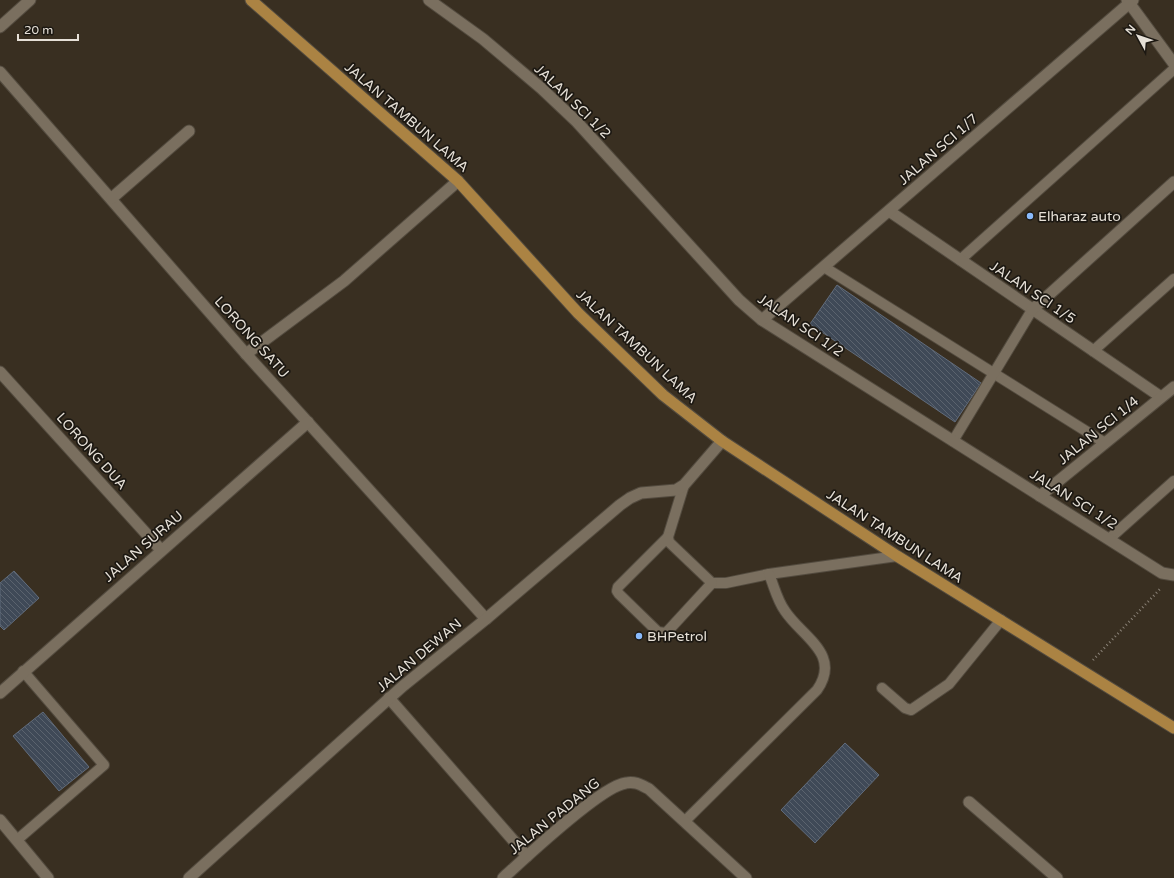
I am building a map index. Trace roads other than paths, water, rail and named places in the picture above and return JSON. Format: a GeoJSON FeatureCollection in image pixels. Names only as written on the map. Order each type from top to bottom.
{"type":"FeatureCollection","features":[{"type":"Feature","properties":{"kind":"main road","name":"JALAN TAMBUN LAMA"},"geometry":{"type":"LineString","coordinates":[[251,0],[458,181],[578,313],[663,395],[722,441],[897,556],[1083,670],[1174,728]]}},
{"type":"Feature","properties":{"kind":"street"},"geometry":{"type":"LineString","coordinates":[[0,27],[30,0]]}},
{"type":"Feature","properties":{"kind":"street","name":"JALAN SCI 1/2"},"geometry":{"type":"LineString","coordinates":[[429,0],[483,39],[546,93],[577,122],[739,300],[762,320],[1162,573],[1174,575]]}},
{"type":"Feature","properties":{"kind":"street"},"geometry":{"type":"LineString","coordinates":[[1130,1],[1174,64]]}},
{"type":"Feature","properties":{"kind":"street","name":"JALAN SCI 1/7"},"geometry":{"type":"LineString","coordinates":[[762,320],[1130,1]]}},
{"type":"Feature","properties":{"kind":"street","name":"LORONG SATU"},"geometry":{"type":"LineString","coordinates":[[0,72],[112,198],[246,354],[486,619]]}},
{"type":"Feature","properties":{"kind":"street"},"geometry":{"type":"LineString","coordinates":[[112,198],[189,131]]}},
{"type":"Feature","properties":{"kind":"street"},"geometry":{"type":"LineString","coordinates":[[246,354],[344,281],[458,181]]}},
{"type":"Feature","properties":{"kind":"street"},"geometry":{"type":"LineString","coordinates":[[1032,310],[1174,182]]}},
{"type":"Feature","properties":{"kind":"street","name":"JALAN SCI 1/5"},"geometry":{"type":"LineString","coordinates":[[889,211],[1161,397]]}},
{"type":"Feature","properties":{"kind":"street","name":"LORONG DUA"},"geometry":{"type":"LineString","coordinates":[[0,372],[161,550]]}},
{"type":"Feature","properties":{"kind":"street","name":"JALAN SCI 1/4"},"geometry":{"type":"LineString","coordinates":[[1040,496],[1174,387]]}},
{"type":"Feature","properties":{"kind":"street","name":"JALAN SURAU"},"geometry":{"type":"LineString","coordinates":[[1,689],[23,672],[308,422]]}},
{"type":"Feature","properties":{"kind":"street"},"geometry":{"type":"LineString","coordinates":[[684,485],[722,441]]}},
{"type":"Feature","properties":{"kind":"street","name":"JALAN DEWAN"},"geometry":{"type":"LineString","coordinates":[[189,878],[390,698],[630,498],[641,493],[676,490],[684,485]]}},
{"type":"Feature","properties":{"kind":"street"},"geometry":{"type":"LineString","coordinates":[[390,698],[527,856]]}},
{"type":"Feature","properties":{"kind":"street","name":"JALAN PADANG"},"geometry":{"type":"LineString","coordinates":[[504,878],[527,856],[602,793],[626,783],[638,783],[649,789],[746,878]]}},
{"type":"Feature","properties":{"kind":"street"},"geometry":{"type":"LineString","coordinates":[[969,802],[1057,878]]}},
{"type":"Feature","properties":{"kind":"street"},"geometry":{"type":"LineString","coordinates":[[0,820],[48,878]]}},
{"type":"Feature","properties":{"kind":"lane"},"geometry":{"type":"LineString","coordinates":[[960,260],[1174,69]]}},
{"type":"Feature","properties":{"kind":"lane"},"geometry":{"type":"LineString","coordinates":[[824,267],[1105,444]]}},
{"type":"Feature","properties":{"kind":"lane"},"geometry":{"type":"LineString","coordinates":[[1093,351],[1174,279]]}},
{"type":"Feature","properties":{"kind":"lane"},"geometry":{"type":"LineString","coordinates":[[953,441],[995,374],[1032,310]]}},
{"type":"Feature","properties":{"kind":"lane"},"geometry":{"type":"LineString","coordinates":[[1109,539],[1174,481]]}},
{"type":"Feature","properties":{"kind":"lane"},"geometry":{"type":"LineString","coordinates":[[684,485],[668,537],[618,587],[617,591],[658,632],[666,633],[712,583]]}},
{"type":"Feature","properties":{"kind":"lane"},"geometry":{"type":"LineString","coordinates":[[668,537],[671,547],[712,583],[726,583],[769,574],[897,556]]}},
{"type":"Feature","properties":{"kind":"lane"},"geometry":{"type":"LineString","coordinates":[[685,821],[817,690],[825,674],[823,656],[785,611],[769,574]]}},
{"type":"Feature","properties":{"kind":"lane"},"geometry":{"type":"LineString","coordinates":[[882,688],[905,708],[911,710],[949,684],[1001,620]]}},
{"type":"Feature","properties":{"kind":"lane"},"geometry":{"type":"LineString","coordinates":[[17,840],[104,765],[23,672]]}},
{"type":"Feature","properties":{"kind":"place","name":"Elharaz auto"},"geometry":{"type":"Point","coordinates":[1030,216]}},
{"type":"Feature","properties":{"kind":"place","name":"BHPetrol"},"geometry":{"type":"Point","coordinates":[639,636]}}]}
